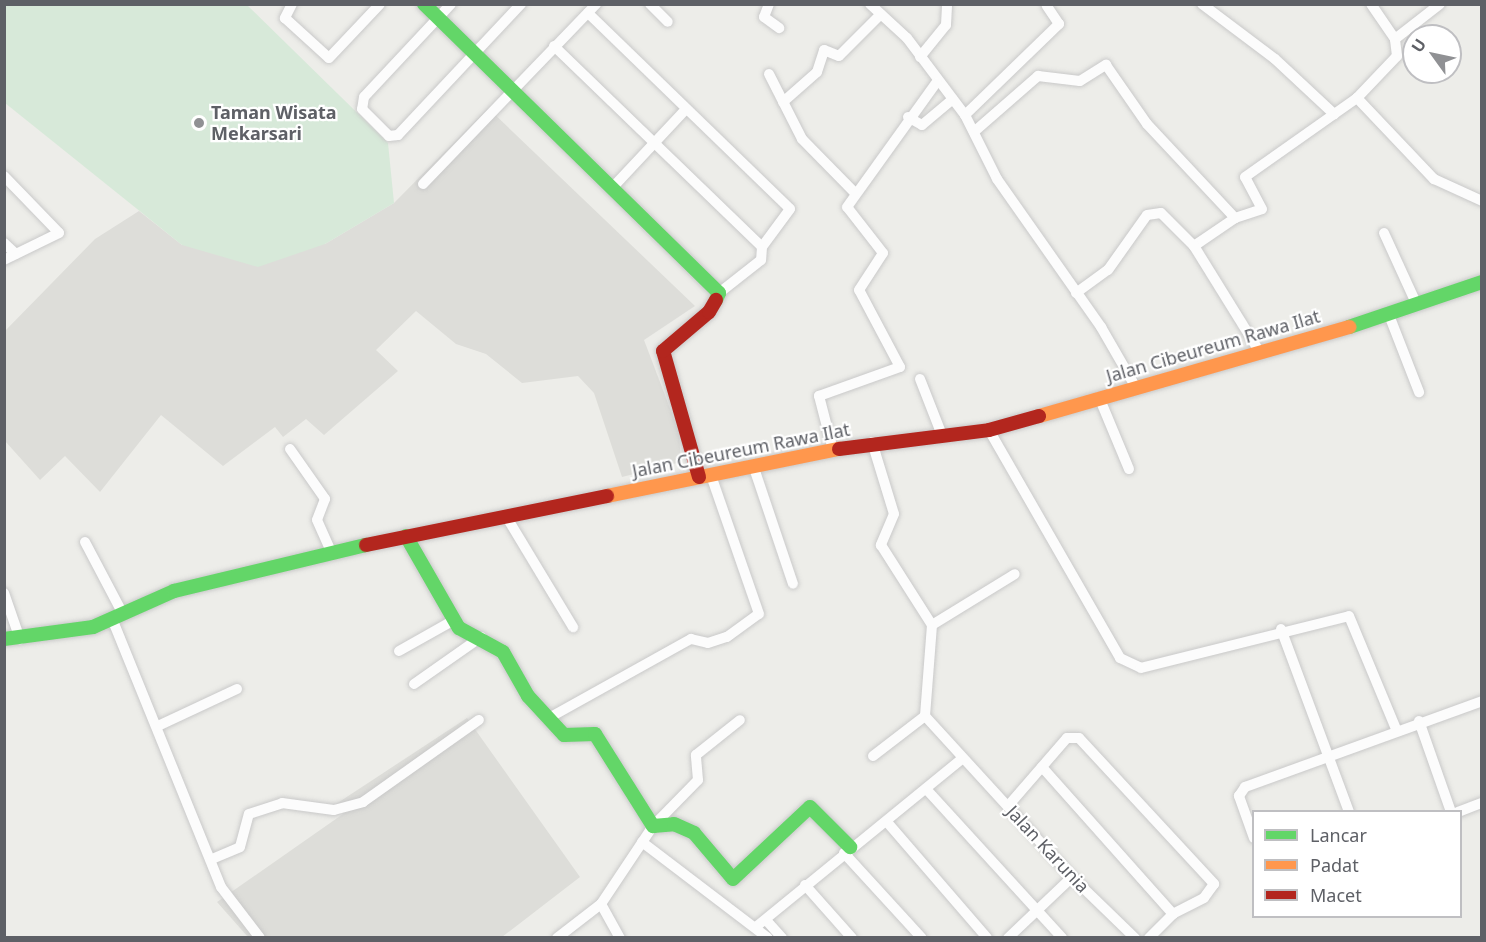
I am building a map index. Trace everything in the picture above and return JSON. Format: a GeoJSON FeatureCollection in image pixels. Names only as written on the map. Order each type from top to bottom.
{"type":"FeatureCollection","features":[{"type":"Feature","properties":{"kind":"street"},"geometry":{"type":"LineString","coordinates":[[292,4],[285,18],[329,58],[380,4]]}},
{"type":"Feature","properties":{"kind":"street"},"geometry":{"type":"LineString","coordinates":[[424,4],[614,186],[719,293]]}},
{"type":"Feature","properties":{"kind":"street"},"geometry":{"type":"LineString","coordinates":[[451,4],[364,97],[362,109],[389,136],[398,135],[521,4]]}},
{"type":"Feature","properties":{"kind":"street"},"geometry":{"type":"LineString","coordinates":[[650,4],[668,22]]}},
{"type":"Feature","properties":{"kind":"street"},"geometry":{"type":"LineString","coordinates":[[769,4],[764,17],[779,28]]}},
{"type":"Feature","properties":{"kind":"street"},"geometry":{"type":"LineString","coordinates":[[870,4],[920,57],[936,83],[953,99],[965,115],[997,178],[1076,293],[1135,386]]}},
{"type":"Feature","properties":{"kind":"street"},"geometry":{"type":"LineString","coordinates":[[920,57],[946,25],[947,4]]}},
{"type":"Feature","properties":{"kind":"street"},"geometry":{"type":"LineString","coordinates":[[1202,4],[1267,52],[1334,114]]}},
{"type":"Feature","properties":{"kind":"street"},"geometry":{"type":"LineString","coordinates":[[1194,246],[1235,218],[1263,207],[1244,183],[1245,177],[1357,98],[1397,56],[1395,39],[1371,4]]}},
{"type":"Feature","properties":{"kind":"street"},"geometry":{"type":"LineString","coordinates":[[1395,39],[1440,4]]}},
{"type":"Feature","properties":{"kind":"street"},"geometry":{"type":"LineString","coordinates":[[965,115],[1059,24],[1047,6]]}},
{"type":"Feature","properties":{"kind":"street"},"geometry":{"type":"LineString","coordinates":[[423,184],[592,9],[686,109],[790,209],[762,247],[761,260],[719,293],[709,312],[663,351],[705,476],[759,614],[728,637],[708,643],[691,639],[547,719]]}},
{"type":"Feature","properties":{"kind":"street"},"geometry":{"type":"LineString","coordinates":[[783,102],[817,72],[824,50],[839,56],[881,14]]}},
{"type":"Feature","properties":{"kind":"street"},"geometry":{"type":"LineString","coordinates":[[554,46],[653,146],[762,247]]}},
{"type":"Feature","properties":{"kind":"street"},"geometry":{"type":"LineString","coordinates":[[975,131],[1038,76],[1080,81],[1106,65],[1147,124],[1235,218]]}},
{"type":"Feature","properties":{"kind":"street"},"geometry":{"type":"LineString","coordinates":[[769,74],[802,138],[855,193]]}},
{"type":"Feature","properties":{"kind":"street"},"geometry":{"type":"LineString","coordinates":[[833,450],[819,396],[900,368],[859,290],[883,253],[848,214],[855,193],[908,117],[936,83]]}},
{"type":"Feature","properties":{"kind":"street"},"geometry":{"type":"LineString","coordinates":[[1357,98],[1434,179],[1482,201]]}},
{"type":"Feature","properties":{"kind":"street"},"geometry":{"type":"LineString","coordinates":[[908,117],[921,125],[953,99]]}},
{"type":"Feature","properties":{"kind":"street"},"geometry":{"type":"LineString","coordinates":[[614,186],[686,109]]}},
{"type":"Feature","properties":{"kind":"street"},"geometry":{"type":"LineString","coordinates":[[4,176],[58,233],[4,260]]}},
{"type":"Feature","properties":{"kind":"street"},"geometry":{"type":"LineString","coordinates":[[1076,293],[1108,270],[1154,212],[1194,246],[1259,351]]}},
{"type":"Feature","properties":{"kind":"street"},"geometry":{"type":"LineString","coordinates":[[1384,233],[1417,305]]}},
{"type":"Feature","properties":{"kind":"street"},"geometry":{"type":"LineString","coordinates":[[4,243],[16,254]]}},
{"type":"Feature","properties":{"kind":"street","name":"Jalan Cibeureum Rawa Ilat"},"geometry":{"type":"LineString","coordinates":[[4,639],[20,639],[118,618],[174,591],[406,536],[754,468],[873,442],[989,430],[1135,386],[1389,315],[1482,282]]}},
{"type":"Feature","properties":{"kind":"street"},"geometry":{"type":"LineString","coordinates":[[1389,315],[1419,392]]}},
{"type":"Feature","properties":{"kind":"street"},"geometry":{"type":"LineString","coordinates":[[920,379],[942,435]]}},
{"type":"Feature","properties":{"kind":"street"},"geometry":{"type":"LineString","coordinates":[[1099,397],[1129,469]]}},
{"type":"Feature","properties":{"kind":"street"},"geometry":{"type":"LineString","coordinates":[[989,430],[1120,658],[1141,668],[1281,629],[1343,616],[1354,619],[1396,729]]}},
{"type":"Feature","properties":{"kind":"street"},"geometry":{"type":"LineString","coordinates":[[873,442],[894,514],[881,545],[932,625],[922,707],[926,716],[873,756]]}},
{"type":"Feature","properties":{"kind":"street"},"geometry":{"type":"LineString","coordinates":[[290,449],[325,500],[317,520],[332,554]]}},
{"type":"Feature","properties":{"kind":"street"},"geometry":{"type":"LineString","coordinates":[[754,468],[793,584]]}},
{"type":"Feature","properties":{"kind":"street"},"geometry":{"type":"LineString","coordinates":[[506,516],[573,627]]}},
{"type":"Feature","properties":{"kind":"street"},"geometry":{"type":"LineString","coordinates":[[406,536],[462,631],[481,637],[503,652],[547,719],[567,736],[595,734],[653,826]]}},
{"type":"Feature","properties":{"kind":"street"},"geometry":{"type":"LineString","coordinates":[[85,542],[118,618],[221,887],[260,938]]}},
{"type":"Feature","properties":{"kind":"street"},"geometry":{"type":"LineString","coordinates":[[932,625],[1015,574]]}},
{"type":"Feature","properties":{"kind":"street"},"geometry":{"type":"LineString","coordinates":[[4,593],[20,639]]}},
{"type":"Feature","properties":{"kind":"street"},"geometry":{"type":"LineString","coordinates":[[399,651],[454,620]]}},
{"type":"Feature","properties":{"kind":"street"},"geometry":{"type":"LineString","coordinates":[[1281,629],[1326,756],[1348,810]]}},
{"type":"Feature","properties":{"kind":"street"},"geometry":{"type":"LineString","coordinates":[[414,684],[481,637]]}},
{"type":"Feature","properties":{"kind":"street"},"geometry":{"type":"LineString","coordinates":[[160,725],[237,690]]}},
{"type":"Feature","properties":{"kind":"street"},"geometry":{"type":"LineString","coordinates":[[1252,831],[1240,790],[1396,729],[1482,701]]}},
{"type":"Feature","properties":{"kind":"street","name":"Jalan Karunia"},"geometry":{"type":"LineString","coordinates":[[926,716],[962,759],[1072,877],[1135,938]]}},
{"type":"Feature","properties":{"kind":"street"},"geometry":{"type":"LineString","coordinates":[[212,859],[240,848],[249,814],[282,803],[334,810],[363,802],[479,720]]}},
{"type":"Feature","properties":{"kind":"street"},"geometry":{"type":"LineString","coordinates":[[557,938],[601,904],[653,826],[698,780],[696,755],[740,720]]}},
{"type":"Feature","properties":{"kind":"street"},"geometry":{"type":"LineString","coordinates":[[1419,721],[1450,810]]}},
{"type":"Feature","properties":{"kind":"street"},"geometry":{"type":"LineString","coordinates":[[1008,806],[1042,767],[1076,736],[1214,884],[1204,898],[1173,914],[1149,938]]}},
{"type":"Feature","properties":{"kind":"street"},"geometry":{"type":"LineString","coordinates":[[762,923],[847,850],[888,822],[927,791],[962,759]]}},
{"type":"Feature","properties":{"kind":"street"},"geometry":{"type":"LineString","coordinates":[[1042,767],[1173,914]]}},
{"type":"Feature","properties":{"kind":"street"},"geometry":{"type":"LineString","coordinates":[[927,791],[1062,938]]}},
{"type":"Feature","properties":{"kind":"street"},"geometry":{"type":"LineString","coordinates":[[1462,810],[1482,803]]}},
{"type":"Feature","properties":{"kind":"street"},"geometry":{"type":"LineString","coordinates":[[653,826],[674,824],[694,833],[733,879],[810,807],[922,938]]}},
{"type":"Feature","properties":{"kind":"street"},"geometry":{"type":"LineString","coordinates":[[888,822],[987,938]]}},
{"type":"Feature","properties":{"kind":"street"},"geometry":{"type":"LineString","coordinates":[[642,842],[782,938]]}},
{"type":"Feature","properties":{"kind":"street"},"geometry":{"type":"LineString","coordinates":[[1008,938],[1072,877]]}},
{"type":"Feature","properties":{"kind":"street"},"geometry":{"type":"LineString","coordinates":[[805,885],[852,938]]}},
{"type":"Feature","properties":{"kind":"street"},"geometry":{"type":"LineString","coordinates":[[601,904],[620,938]]}},
{"type":"Feature","properties":{"kind":"street"},"geometry":{"type":"LineString","coordinates":[[762,923],[768,938]]}},
{"type":"Feature","properties":{"kind":"shaded area"},"geometry":{"type":"Polygon","coordinates":[[[488,108],[695,306],[644,340],[679,432],[681,462],[622,477],[594,393],[578,376],[522,383],[486,354],[456,344],[416,311],[376,350],[398,371],[324,435],[306,419],[283,437],[275,427],[223,466],[161,415],[100,492],[65,456],[40,480],[5,441],[4,332],[95,239],[139,211],[182,245],[325,244],[394,203],[488,108]]]}},
{"type":"Feature","properties":{"kind":"shaded area"},"geometry":{"type":"Polygon","coordinates":[[[467,718],[580,877],[502,937],[248,937],[217,902],[343,814],[336,804],[467,718]]]}},
{"type":"Feature","properties":{"kind":"green space","name":"Taman Wisata Mekarsari"},"geometry":{"type":"Polygon","coordinates":[[[4,5],[247,5],[388,143],[394,203],[325,244],[258,267],[182,245],[5,103],[4,5]]]}},
{"type":"Feature","properties":{"kind":"traffic: fast"},"geometry":{"type":"LineString","coordinates":[[424,4],[719,293],[716,300]]}},
{"type":"Feature","properties":{"kind":"traffic: fast"},"geometry":{"type":"LineString","coordinates":[[1349,327],[1482,282]]}},
{"type":"Feature","properties":{"kind":"traffic: fast"},"geometry":{"type":"LineString","coordinates":[[406,536],[459,628],[503,652],[528,696],[564,735],[595,734],[653,826],[674,824],[694,833],[733,879],[810,807],[850,847]]}},
{"type":"Feature","properties":{"kind":"traffic: fast"},"geometry":{"type":"LineString","coordinates":[[4,639],[93,627],[174,591],[366,545]]}},
{"type":"Feature","properties":{"kind":"traffic: slow"},"geometry":{"type":"LineString","coordinates":[[1039,416],[1349,327]]}},
{"type":"Feature","properties":{"kind":"traffic: slow"},"geometry":{"type":"LineString","coordinates":[[607,496],[839,449]]}},
{"type":"Feature","properties":{"kind":"traffic: jam"},"geometry":{"type":"LineString","coordinates":[[699,477],[663,351],[709,312],[716,300]]}},
{"type":"Feature","properties":{"kind":"traffic: jam"},"geometry":{"type":"LineString","coordinates":[[839,449],[989,430],[1039,416]]}},
{"type":"Feature","properties":{"kind":"traffic: jam"},"geometry":{"type":"LineString","coordinates":[[366,545],[607,496]]}},
{"type":"Feature","properties":{"kind":"place","name":"Taman Wisata Mekarsari"},"geometry":{"type":"Point","coordinates":[199,123]}}]}
